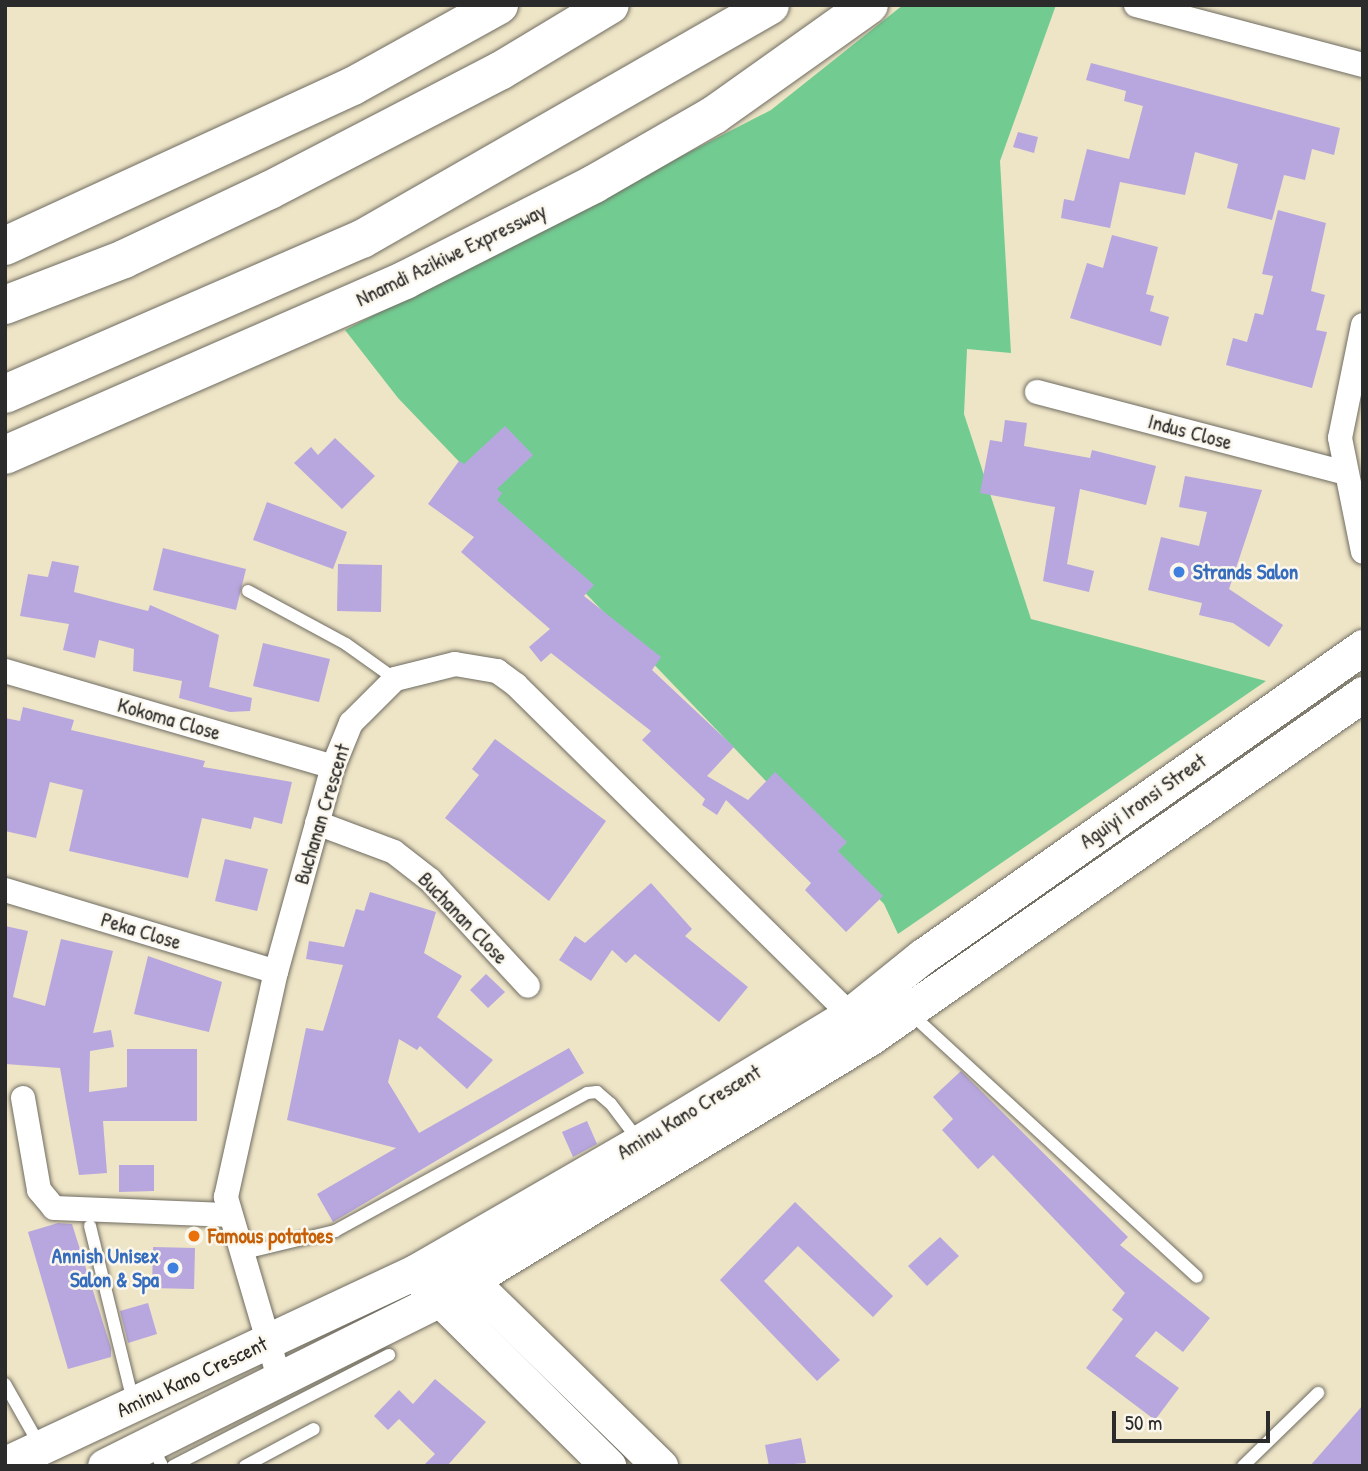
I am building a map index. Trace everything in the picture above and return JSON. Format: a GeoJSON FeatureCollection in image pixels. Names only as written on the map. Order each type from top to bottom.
{"type":"FeatureCollection","features":[{"type":"Feature","properties":{"kind":"highway"},"geometry":{"type":"LineString","coordinates":[[5,246],[353,86],[499,5]]}},
{"type":"Feature","properties":{"kind":"highway"},"geometry":{"type":"LineString","coordinates":[[5,305],[270,190],[500,71],[610,5]]}},
{"type":"Feature","properties":{"kind":"highway"},"geometry":{"type":"LineString","coordinates":[[5,394],[326,257],[648,80],[770,5]]}},
{"type":"Feature","properties":{"kind":"highway","name":"Nnamdi Azikiwe Expressway"},"geometry":{"type":"LineString","coordinates":[[5,456],[405,280],[594,184],[714,115],[869,5]]}},
{"type":"Feature","properties":{"kind":"main road","name":"Aguiyi Ironsi Street"},"geometry":{"type":"LineString","coordinates":[[923,956],[1363,647]]}},
{"type":"Feature","properties":{"kind":"main road","name":"Aguiyi Ironsi Street"},"geometry":{"type":"LineString","coordinates":[[945,988],[1363,694]]}},
{"type":"Feature","properties":{"kind":"main road","name":"Aminu Kano Crescent"},"geometry":{"type":"LineString","coordinates":[[5,1464],[266,1343],[443,1269],[861,1025],[923,956]]}},
{"type":"Feature","properties":{"kind":"main road","name":"Aminu Kano Crescent"},"geometry":{"type":"LineString","coordinates":[[106,1466],[162,1458],[436,1301],[443,1269],[640,1142],[861,1025],[909,1012],[945,988]]}},
{"type":"Feature","properties":{"kind":"main road"},"geometry":{"type":"LineString","coordinates":[[443,1269],[660,1466]]}},
{"type":"Feature","properties":{"kind":"main road"},"geometry":{"type":"LineString","coordinates":[[436,1301],[607,1466]]}},
{"type":"Feature","properties":{"kind":"street"},"geometry":{"type":"LineString","coordinates":[[1136,5],[1363,65]]}},
{"type":"Feature","properties":{"kind":"street"},"geometry":{"type":"LineString","coordinates":[[1363,325],[1340,438],[1343,472],[1363,552]]}},
{"type":"Feature","properties":{"kind":"street","name":"Indus Close"},"geometry":{"type":"LineString","coordinates":[[1037,392],[1343,472]]}},
{"type":"Feature","properties":{"kind":"street"},"geometry":{"type":"LineString","coordinates":[[396,679],[455,664],[496,671],[516,685],[861,1025]]}},
{"type":"Feature","properties":{"kind":"street","name":"Kokoma Close"},"geometry":{"type":"LineString","coordinates":[[5,671],[333,767]]}},
{"type":"Feature","properties":{"kind":"street","name":"Buchanan Crescent"},"geometry":{"type":"LineString","coordinates":[[266,1398],[266,1343],[226,1215],[276,972],[333,767],[351,723],[396,679]]}},
{"type":"Feature","properties":{"kind":"street","name":"Buchanan Close"},"geometry":{"type":"LineString","coordinates":[[317,824],[403,859],[528,986]]}},
{"type":"Feature","properties":{"kind":"street","name":"Peka Close"},"geometry":{"type":"LineString","coordinates":[[5,890],[276,972]]}},
{"type":"Feature","properties":{"kind":"street"},"geometry":{"type":"LineString","coordinates":[[23,1097],[38,1190],[54,1208],[226,1215]]}},
{"type":"Feature","properties":{"kind":"lane"},"geometry":{"type":"LineString","coordinates":[[248,591],[346,644],[396,679]]}},
{"type":"Feature","properties":{"kind":"lane"},"geometry":{"type":"LineString","coordinates":[[909,1012],[1197,1277]]}},
{"type":"Feature","properties":{"kind":"lane"},"geometry":{"type":"LineString","coordinates":[[239,1255],[335,1231],[587,1093],[597,1092],[611,1104],[640,1142]]}},
{"type":"Feature","properties":{"kind":"lane"},"geometry":{"type":"LineString","coordinates":[[90,1226],[134,1404]]}},
{"type":"Feature","properties":{"kind":"lane"},"geometry":{"type":"LineString","coordinates":[[266,1398],[390,1355]]}},
{"type":"Feature","properties":{"kind":"lane"},"geometry":{"type":"LineString","coordinates":[[5,1384],[41,1447]]}},
{"type":"Feature","properties":{"kind":"lane"},"geometry":{"type":"LineString","coordinates":[[1243,1466],[1318,1394]]}},
{"type":"Feature","properties":{"kind":"lane"},"geometry":{"type":"LineString","coordinates":[[245,1466],[314,1430]]}},
{"type":"Feature","properties":{"kind":"green space"},"geometry":{"type":"Polygon","coordinates":[[[903,5],[1056,5],[1000,161],[1011,353],[967,349],[964,414],[1031,619],[1266,681],[898,934],[884,904],[398,398],[345,330],[771,110],[903,5]]]}},
{"type":"Feature","properties":{"kind":"building"},"geometry":{"type":"Polygon","coordinates":[[[1091,63],[1340,128],[1334,155],[1312,149],[1305,180],[1284,175],[1272,220],[1227,208],[1238,164],[1195,152],[1185,195],[1120,182],[1110,228],[1061,218],[1064,199],[1074,201],[1087,149],[1129,159],[1143,106],[1124,101],[1126,91],[1086,80],[1091,63]]]}},
{"type":"Feature","properties":{"kind":"building"},"geometry":{"type":"Polygon","coordinates":[[[1018,132],[1038,137],[1034,153],[1013,147],[1018,132]]]}},
{"type":"Feature","properties":{"kind":"building"},"geometry":{"type":"Polygon","coordinates":[[[1278,210],[1326,223],[1311,291],[1325,295],[1316,330],[1327,332],[1312,388],[1226,365],[1233,338],[1247,342],[1255,313],[1263,315],[1273,276],[1262,274],[1278,210]]]}},
{"type":"Feature","properties":{"kind":"building"},"geometry":{"type":"Polygon","coordinates":[[[1112,235],[1158,247],[1146,294],[1154,296],[1150,311],[1169,317],[1161,346],[1070,318],[1087,263],[1103,268],[1112,235]]]}},
{"type":"Feature","properties":{"kind":"building"},"geometry":{"type":"Polygon","coordinates":[[[1005,420],[1027,423],[1024,446],[1090,458],[1092,450],[1156,466],[1146,505],[1080,489],[1067,564],[1094,571],[1089,592],[1043,581],[1055,507],[980,493],[990,440],[1002,442],[1005,420]]]}},
{"type":"Feature","properties":{"kind":"building"},"geometry":{"type":"Polygon","coordinates":[[[505,426],[533,455],[497,489],[502,493],[497,500],[594,585],[584,596],[661,657],[652,670],[734,747],[707,776],[748,800],[775,772],[847,842],[838,851],[883,896],[846,932],[805,890],[811,883],[726,800],[717,815],[702,805],[705,799],[642,740],[651,731],[551,653],[541,662],[529,647],[550,629],[461,552],[474,537],[428,504],[459,461],[464,464],[505,426]]]}},
{"type":"Feature","properties":{"kind":"building"},"geometry":{"type":"Polygon","coordinates":[[[335,438],[375,476],[342,509],[294,463],[311,447],[318,455],[335,438]]]}},
{"type":"Feature","properties":{"kind":"building"},"geometry":{"type":"Polygon","coordinates":[[[1185,476],[1262,490],[1229,589],[1283,625],[1269,647],[1233,623],[1199,615],[1202,603],[1148,590],[1161,537],[1199,546],[1207,512],[1179,507],[1185,476]]]}},
{"type":"Feature","properties":{"kind":"building"},"geometry":{"type":"Polygon","coordinates":[[[267,502],[347,532],[333,569],[253,540],[267,502]]]}},
{"type":"Feature","properties":{"kind":"building"},"geometry":{"type":"Polygon","coordinates":[[[163,548],[246,569],[236,610],[153,590],[163,548]]]}},
{"type":"Feature","properties":{"kind":"building"},"geometry":{"type":"Polygon","coordinates":[[[52,561],[79,566],[74,592],[148,611],[150,605],[219,635],[209,687],[252,698],[250,711],[230,712],[179,698],[182,681],[133,671],[134,649],[99,640],[95,658],[63,650],[69,624],[20,616],[28,574],[48,577],[52,561]]]}},
{"type":"Feature","properties":{"kind":"building"},"geometry":{"type":"Polygon","coordinates":[[[338,564],[382,565],[381,612],[337,611],[338,564]]]}},
{"type":"Feature","properties":{"kind":"building"},"geometry":{"type":"Polygon","coordinates":[[[263,643],[330,659],[319,702],[253,686],[263,643]]]}},
{"type":"Feature","properties":{"kind":"building"},"geometry":{"type":"Polygon","coordinates":[[[23,707],[74,720],[71,730],[205,761],[203,767],[292,782],[282,824],[254,817],[251,829],[202,818],[188,878],[69,851],[83,790],[50,782],[36,838],[5,831],[5,718],[20,721],[23,707]]]}},
{"type":"Feature","properties":{"kind":"building"},"geometry":{"type":"Polygon","coordinates":[[[495,739],[606,821],[549,901],[445,818],[479,775],[472,769],[495,739]]]}},
{"type":"Feature","properties":{"kind":"building"},"geometry":{"type":"Polygon","coordinates":[[[225,859],[268,869],[257,911],[215,901],[225,859]]]}},
{"type":"Feature","properties":{"kind":"building"},"geometry":{"type":"Polygon","coordinates":[[[651,883],[692,929],[685,936],[748,987],[719,1022],[635,954],[626,963],[612,950],[591,981],[559,960],[575,936],[585,943],[651,883]]]}},
{"type":"Feature","properties":{"kind":"building"},"geometry":{"type":"Polygon","coordinates":[[[370,892],[436,912],[424,953],[462,976],[437,1017],[493,1060],[467,1089],[420,1046],[417,1050],[399,1039],[388,1082],[419,1133],[569,1048],[584,1073],[333,1222],[317,1194],[396,1148],[287,1120],[306,1028],[323,1031],[343,965],[306,959],[309,941],[344,947],[356,909],[364,911],[370,892]]]}},
{"type":"Feature","properties":{"kind":"building"},"geometry":{"type":"Polygon","coordinates":[[[5,926],[28,931],[13,997],[45,1006],[61,939],[113,951],[93,1033],[111,1030],[114,1047],[90,1051],[89,1092],[127,1087],[127,1049],[197,1049],[197,1121],[103,1121],[107,1173],[79,1175],[60,1068],[5,1064],[5,926]]]}},
{"type":"Feature","properties":{"kind":"building"},"geometry":{"type":"Polygon","coordinates":[[[148,956],[222,982],[209,1032],[134,1014],[148,956]]]}},
{"type":"Feature","properties":{"kind":"building"},"geometry":{"type":"Polygon","coordinates":[[[486,974],[505,992],[488,1008],[470,990],[486,974]]]}},
{"type":"Feature","properties":{"kind":"building"},"geometry":{"type":"Polygon","coordinates":[[[961,1071],[1128,1237],[1120,1245],[1210,1318],[1183,1352],[1156,1331],[1135,1356],[1179,1388],[1155,1420],[1086,1368],[1123,1319],[1112,1310],[1125,1293],[993,1155],[978,1169],[942,1130],[953,1119],[933,1097],[961,1071]]]}},
{"type":"Feature","properties":{"kind":"building"},"geometry":{"type":"Polygon","coordinates":[[[587,1121],[597,1144],[573,1157],[562,1132],[587,1121]]]}},
{"type":"Feature","properties":{"kind":"building"},"geometry":{"type":"Polygon","coordinates":[[[119,1165],[154,1165],[154,1191],[119,1192],[119,1165]]]}},
{"type":"Feature","properties":{"kind":"building"},"geometry":{"type":"Polygon","coordinates":[[[795,1202],[893,1296],[873,1317],[798,1246],[764,1281],[840,1360],[817,1381],[720,1280],[795,1202]]]}},
{"type":"Feature","properties":{"kind":"building"},"geometry":{"type":"Polygon","coordinates":[[[58,1223],[72,1224],[111,1348],[111,1357],[68,1369],[28,1232],[58,1223]]]}},
{"type":"Feature","properties":{"kind":"building"},"geometry":{"type":"Polygon","coordinates":[[[940,1237],[959,1256],[927,1286],[908,1266],[940,1237]]]}},
{"type":"Feature","properties":{"kind":"building","name":"Annish Unisex Salon & Spa"},"geometry":{"type":"Polygon","coordinates":[[[153,1247],[195,1248],[194,1289],[152,1288],[153,1247]]]}},
{"type":"Feature","properties":{"kind":"building"},"geometry":{"type":"Polygon","coordinates":[[[148,1303],[157,1334],[128,1343],[120,1311],[148,1303]]]}},
{"type":"Feature","properties":{"kind":"building"},"geometry":{"type":"Polygon","coordinates":[[[435,1379],[486,1422],[447,1466],[423,1466],[435,1454],[399,1419],[388,1430],[374,1416],[399,1390],[413,1404],[435,1379]]]}},
{"type":"Feature","properties":{"kind":"building"},"geometry":{"type":"Polygon","coordinates":[[[1363,1405],[1363,1466],[1310,1466],[1363,1405]]]}},
{"type":"Feature","properties":{"kind":"building"},"geometry":{"type":"Polygon","coordinates":[[[801,1438],[806,1463],[769,1466],[765,1445],[801,1438]]]}},
{"type":"Feature","properties":{"kind":"place","name":"Strands Salon"},"geometry":{"type":"Point","coordinates":[1179,572]}},
{"type":"Feature","properties":{"kind":"place","name":"Famous potatoes"},"geometry":{"type":"Point","coordinates":[194,1236]}},
{"type":"Feature","properties":{"kind":"place","name":"Annish Unisex Salon & Spa"},"geometry":{"type":"Point","coordinates":[173,1268]}}]}
